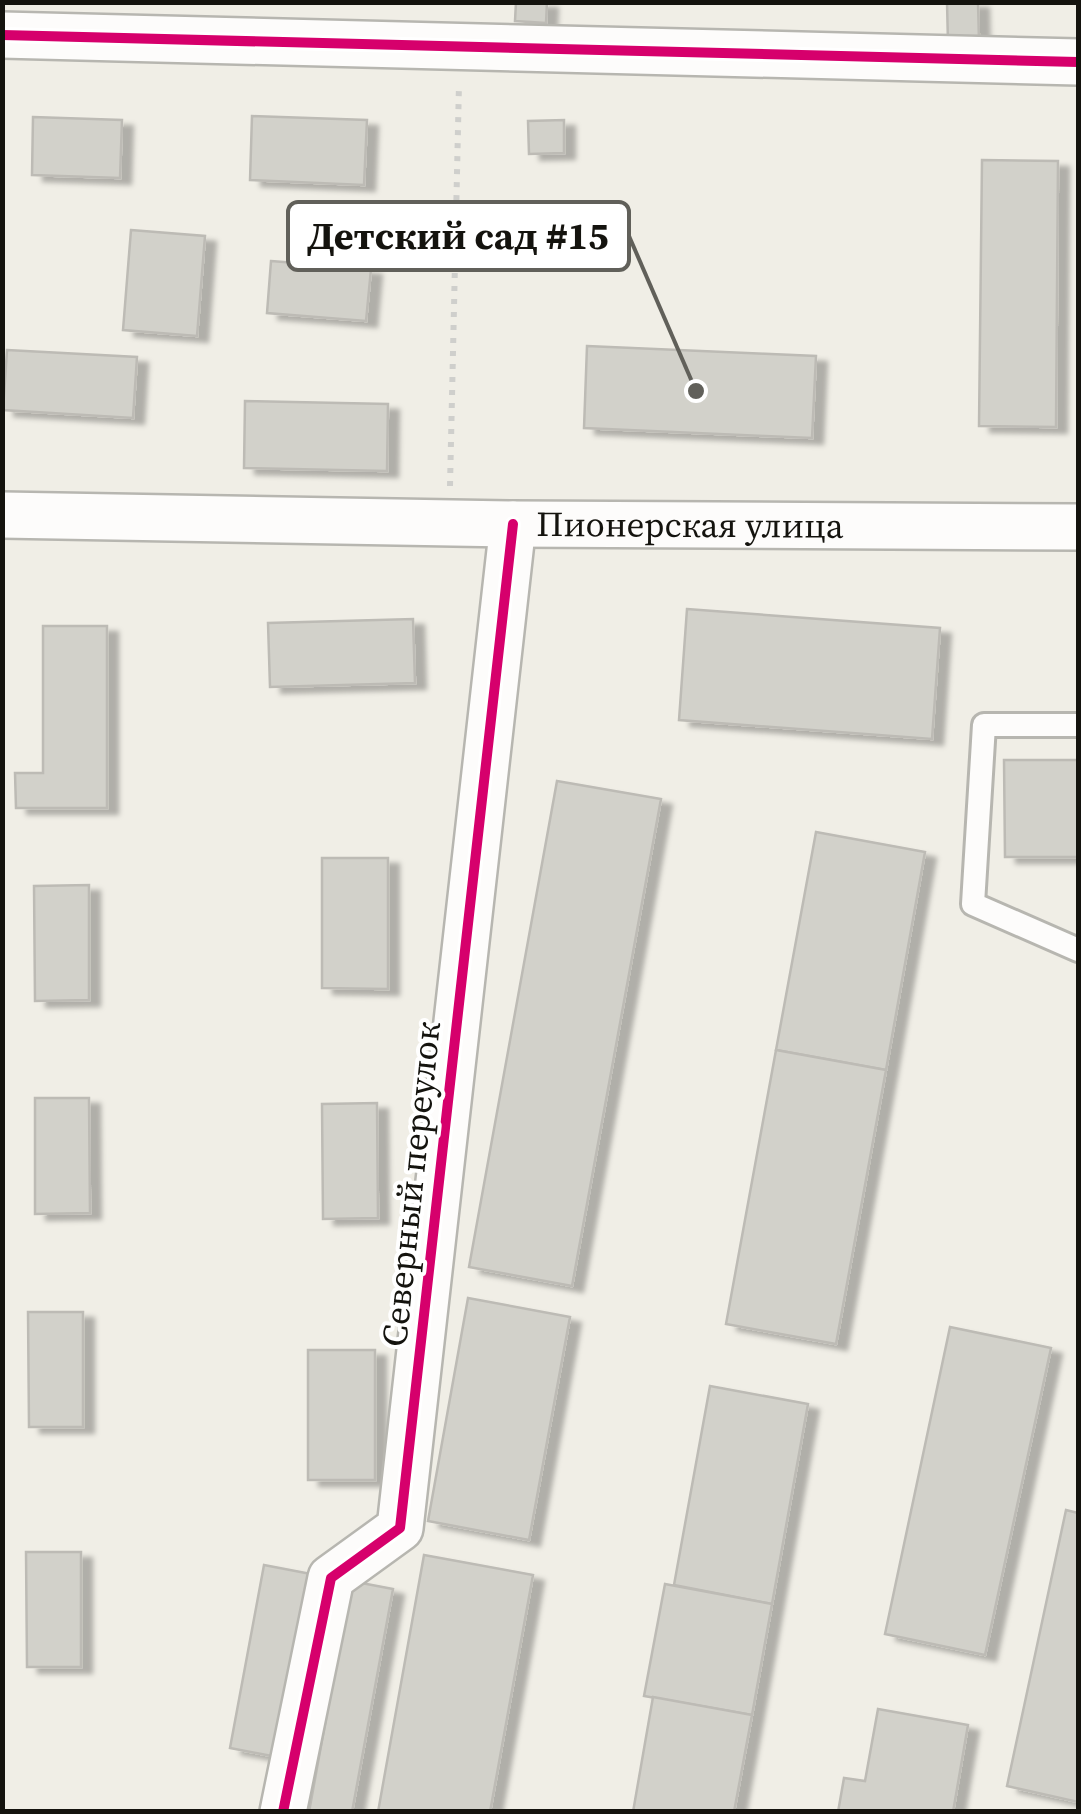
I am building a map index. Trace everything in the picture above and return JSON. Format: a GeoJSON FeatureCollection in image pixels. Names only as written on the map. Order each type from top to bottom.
{"type":"FeatureCollection","features":[{"type":"Feature","properties":{"kind":"street"},"geometry":{"type":"LineString","coordinates":[[2,36],[1078,62]]}},
{"type":"Feature","properties":{"kind":"street","name":"Пионерская улица"},"geometry":{"type":"LineString","coordinates":[[2,515],[512,524],[1078,527]]}},
{"type":"Feature","properties":{"kind":"street","name":"Северный переулок"},"geometry":{"type":"LineString","coordinates":[[283,1812],[332,1578],[400,1528],[512,524]]}},
{"type":"Feature","properties":{"kind":"lane"},"geometry":{"type":"LineString","coordinates":[[1078,725],[984,725],[973,904],[1078,950]]}},
{"type":"Feature","properties":{"kind":"path"},"geometry":{"type":"LineString","coordinates":[[449,523],[460,46]]}},
{"type":"Feature","properties":{"kind":"building"},"geometry":{"type":"Polygon","coordinates":[[[516,2],[547,2],[546,23],[515,21],[516,2]]]}},
{"type":"Feature","properties":{"kind":"building"},"geometry":{"type":"Polygon","coordinates":[[[947,2],[978,2],[979,42],[948,43],[947,2]]]}},
{"type":"Feature","properties":{"kind":"building"},"geometry":{"type":"Polygon","coordinates":[[[252,116],[367,120],[364,185],[250,180],[252,116]]]}},
{"type":"Feature","properties":{"kind":"building"},"geometry":{"type":"Polygon","coordinates":[[[33,117],[122,120],[120,178],[32,175],[33,117]]]}},
{"type":"Feature","properties":{"kind":"building"},"geometry":{"type":"Polygon","coordinates":[[[564,120],[564,153],[529,154],[528,121],[564,120]]]}},
{"type":"Feature","properties":{"kind":"building"},"geometry":{"type":"Polygon","coordinates":[[[982,160],[1058,161],[1056,427],[979,426],[982,160]]]}},
{"type":"Feature","properties":{"kind":"building"},"geometry":{"type":"Polygon","coordinates":[[[131,230],[205,236],[197,336],[123,330],[131,230]]]}},
{"type":"Feature","properties":{"kind":"building"},"geometry":{"type":"Polygon","coordinates":[[[271,261],[371,269],[366,321],[267,313],[271,261]]]}},
{"type":"Feature","properties":{"kind":"building"},"geometry":{"type":"Polygon","coordinates":[[[587,346],[816,356],[812,438],[584,428],[587,346]]]}},
{"type":"Feature","properties":{"kind":"building"},"geometry":{"type":"Polygon","coordinates":[[[7,350],[137,357],[133,418],[3,410],[7,350]]]}},
{"type":"Feature","properties":{"kind":"building"},"geometry":{"type":"Polygon","coordinates":[[[245,401],[388,404],[387,471],[244,468],[245,401]]]}},
{"type":"Feature","properties":{"kind":"building"},"geometry":{"type":"Polygon","coordinates":[[[687,609],[940,628],[932,739],[679,720],[687,609]]]}},
{"type":"Feature","properties":{"kind":"building"},"geometry":{"type":"Polygon","coordinates":[[[413,619],[415,683],[270,687],[268,623],[413,619]]]}},
{"type":"Feature","properties":{"kind":"building"},"geometry":{"type":"Polygon","coordinates":[[[43,626],[107,626],[107,808],[16,808],[15,773],[43,773],[43,626]]]}},
{"type":"Feature","properties":{"kind":"building"},"geometry":{"type":"Polygon","coordinates":[[[1004,760],[1078,760],[1078,857],[1005,857],[1004,760]]]}},
{"type":"Feature","properties":{"kind":"building"},"geometry":{"type":"Polygon","coordinates":[[[557,781],[661,799],[572,1286],[469,1267],[557,781]]]}},
{"type":"Feature","properties":{"kind":"building"},"geometry":{"type":"Polygon","coordinates":[[[816,832],[925,852],[886,1070],[776,1050],[816,832]]]}},
{"type":"Feature","properties":{"kind":"building"},"geometry":{"type":"Polygon","coordinates":[[[322,858],[388,858],[388,989],[322,988],[322,858]]]}},
{"type":"Feature","properties":{"kind":"building"},"geometry":{"type":"Polygon","coordinates":[[[89,885],[89,1000],[35,1001],[34,886],[89,885]]]}},
{"type":"Feature","properties":{"kind":"building"},"geometry":{"type":"Polygon","coordinates":[[[776,1050],[886,1070],[836,1344],[726,1324],[776,1050]]]}},
{"type":"Feature","properties":{"kind":"building"},"geometry":{"type":"Polygon","coordinates":[[[35,1098],[89,1098],[90,1213],[35,1214],[35,1098]]]}},
{"type":"Feature","properties":{"kind":"building"},"geometry":{"type":"Polygon","coordinates":[[[377,1103],[378,1218],[323,1219],[322,1104],[377,1103]]]}},
{"type":"Feature","properties":{"kind":"building"},"geometry":{"type":"Polygon","coordinates":[[[468,1298],[570,1317],[529,1540],[428,1521],[468,1298]]]}},
{"type":"Feature","properties":{"kind":"building"},"geometry":{"type":"Polygon","coordinates":[[[28,1312],[83,1312],[83,1427],[29,1427],[28,1312]]]}},
{"type":"Feature","properties":{"kind":"building"},"geometry":{"type":"Polygon","coordinates":[[[950,1327],[1051,1348],[985,1655],[885,1634],[950,1327]]]}},
{"type":"Feature","properties":{"kind":"building"},"geometry":{"type":"Polygon","coordinates":[[[308,1350],[375,1350],[375,1480],[308,1480],[308,1350]]]}},
{"type":"Feature","properties":{"kind":"building"},"geometry":{"type":"Polygon","coordinates":[[[710,1386],[808,1404],[772,1604],[674,1585],[710,1386]]]}},
{"type":"Feature","properties":{"kind":"building"},"geometry":{"type":"Polygon","coordinates":[[[1066,1510],[1078,1513],[1078,1802],[1007,1786],[1066,1510]]]}},
{"type":"Feature","properties":{"kind":"building"},"geometry":{"type":"Polygon","coordinates":[[[26,1552],[81,1552],[81,1667],[27,1667],[26,1552]]]}},
{"type":"Feature","properties":{"kind":"building"},"geometry":{"type":"Polygon","coordinates":[[[424,1555],[533,1575],[490,1812],[378,1812],[424,1555]]]}},
{"type":"Feature","properties":{"kind":"building"},"geometry":{"type":"Polygon","coordinates":[[[264,1565],[311,1574],[277,1757],[230,1748],[264,1565]]]}},
{"type":"Feature","properties":{"kind":"building"},"geometry":{"type":"Polygon","coordinates":[[[351,1581],[393,1589],[352,1812],[309,1812],[351,1581]]]}},
{"type":"Feature","properties":{"kind":"building"},"geometry":{"type":"Polygon","coordinates":[[[665,1584],[772,1604],[752,1715],[644,1696],[665,1584]]]}},
{"type":"Feature","properties":{"kind":"building"},"geometry":{"type":"Polygon","coordinates":[[[653,1697],[752,1715],[734,1812],[633,1812],[653,1697]]]}},
{"type":"Feature","properties":{"kind":"building"},"geometry":{"type":"Polygon","coordinates":[[[878,1709],[968,1725],[953,1812],[838,1812],[844,1778],[865,1781],[878,1709]]]}},
{"type":"Feature","properties":{"kind":"cycle path"},"geometry":{"type":"LineString","coordinates":[[2,35],[1078,62]]}},
{"type":"Feature","properties":{"kind":"cycle path"},"geometry":{"type":"LineString","coordinates":[[283,1812],[331,1578],[400,1528],[513,524]]}},
{"type":"Feature","properties":{"kind":"place","name":"Детский сад #15"},"geometry":{"type":"Point","coordinates":[696,391]}}]}
